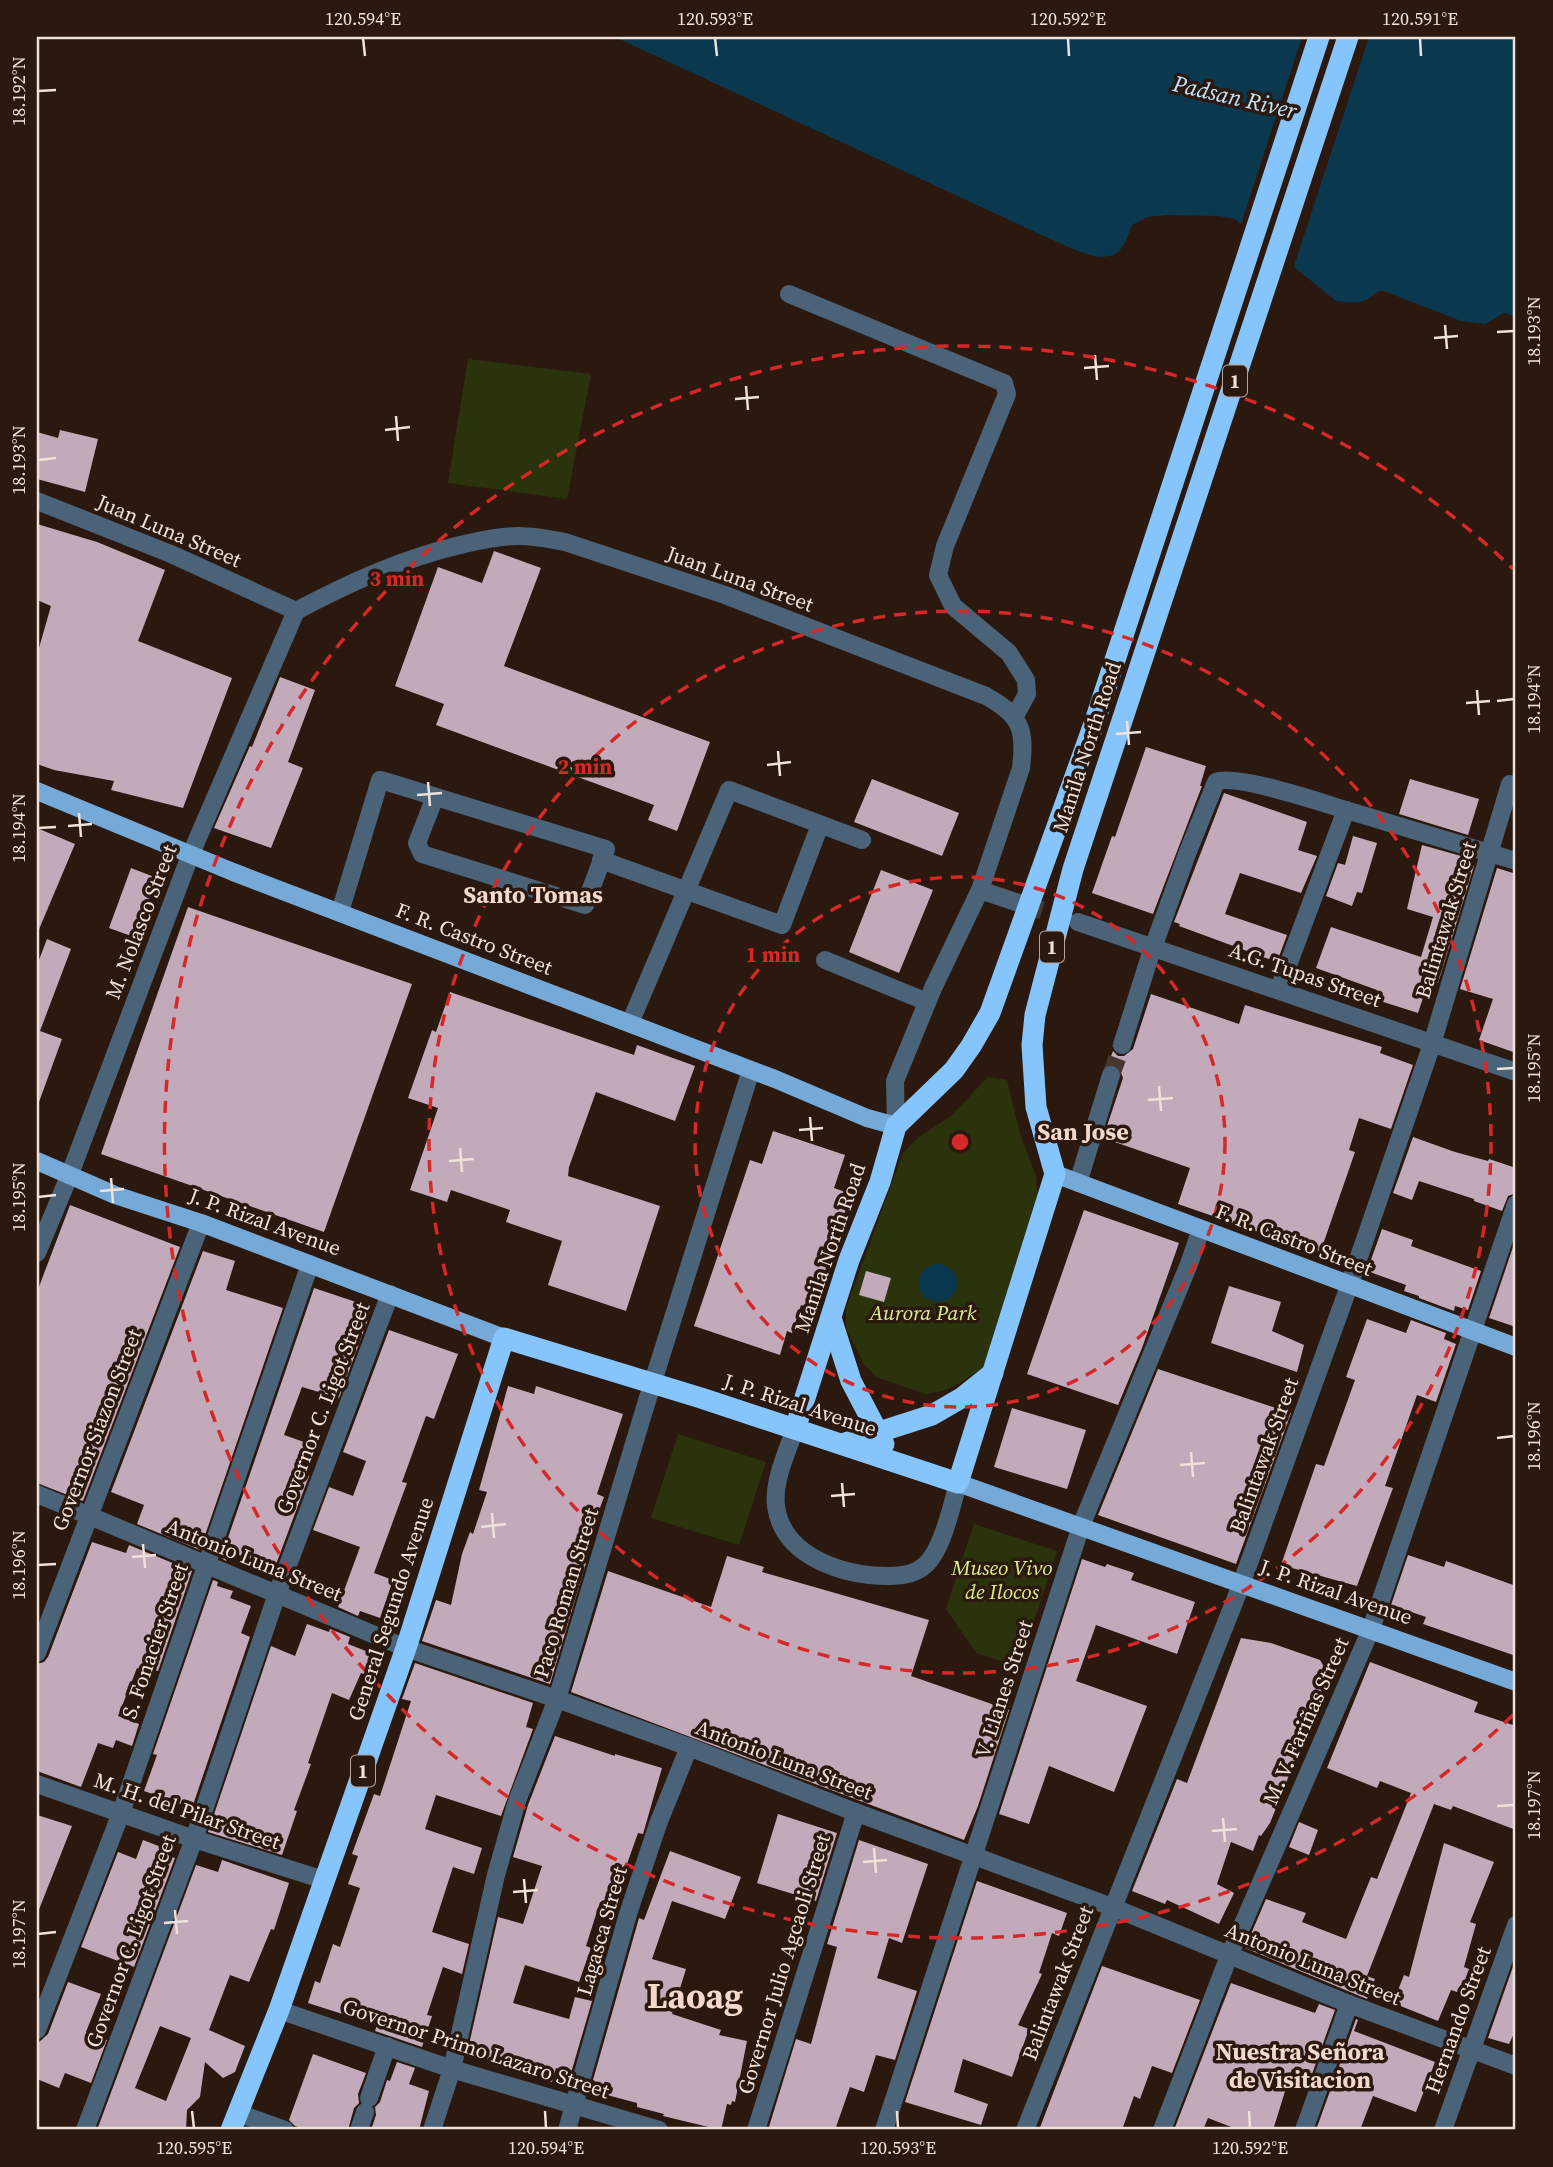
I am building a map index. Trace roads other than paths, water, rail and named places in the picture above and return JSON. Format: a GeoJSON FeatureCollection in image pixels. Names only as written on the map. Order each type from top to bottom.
{"type":"FeatureCollection","features":[{"type":"Feature","properties":{"kind":"highway","name":"Manila North Road"},"geometry":{"type":"LineString","coordinates":[[795,1429],[849,1260],[880,1182],[896,1126],[954,1070],[990,1013],[1096,718],[1319,37]]}},
{"type":"Feature","properties":{"kind":"highway","name":"Manila North Road"},"geometry":{"type":"LineString","coordinates":[[1055,1174],[1036,1107],[1032,1045],[1035,1014],[1073,869],[1348,37]]}},
{"type":"Feature","properties":{"kind":"highway"},"geometry":{"type":"LineString","coordinates":[[958,1483],[1055,1174]]}},
{"type":"Feature","properties":{"kind":"highway"},"geometry":{"type":"LineString","coordinates":[[831,1318],[851,1381],[877,1434],[898,1463]]}},
{"type":"Feature","properties":{"kind":"highway","name":"J. P. Rizal Avenue"},"geometry":{"type":"LineString","coordinates":[[505,1338],[958,1483]]}},
{"type":"Feature","properties":{"kind":"highway","name":"General Segundo Avenue"},"geometry":{"type":"LineString","coordinates":[[234,2122],[279,2010],[406,1648],[505,1338]]}},
{"type":"Feature","properties":{"kind":"highway"},"geometry":{"type":"LineString","coordinates":[[842,1444],[932,1415],[963,1397],[993,1373]]}},
{"type":"Feature","properties":{"kind":"main road","name":"F. R. Castro Street"},"geometry":{"type":"LineString","coordinates":[[37,791],[190,856],[630,1023],[867,1118],[896,1126]]}},
{"type":"Feature","properties":{"kind":"main road","name":"J. P. Rizal Avenue"},"geometry":{"type":"LineString","coordinates":[[37,1161],[115,1195],[201,1223],[505,1338]]}},
{"type":"Feature","properties":{"kind":"main road","name":"F. R. Castro Street"},"geometry":{"type":"LineString","coordinates":[[1055,1174],[1516,1347]]}},
{"type":"Feature","properties":{"kind":"main road","name":"J. P. Rizal Avenue"},"geometry":{"type":"LineString","coordinates":[[958,1483],[1516,1682]]}},
{"type":"Feature","properties":{"kind":"street"},"geometry":{"type":"LineString","coordinates":[[789,294],[1004,383],[1007,394],[946,546],[938,575],[954,606],[1009,653],[1026,680],[1027,694],[1014,716],[1022,739],[1021,768],[980,890],[927,1002],[895,1081],[896,1126]]}},
{"type":"Feature","properties":{"kind":"street","name":"Juan Luna Street"},"geometry":{"type":"LineString","coordinates":[[37,501],[171,554],[296,611],[390,565],[440,550],[505,537],[542,538],[578,546],[737,600],[986,696],[1009,709],[1014,716]]}},
{"type":"Feature","properties":{"kind":"street","name":"M. Nolasco Street"},"geometry":{"type":"LineString","coordinates":[[37,1253],[70,1174],[190,856],[296,611]]}},
{"type":"Feature","properties":{"kind":"street"},"geometry":{"type":"LineString","coordinates":[[1122,1045],[1187,853],[1216,782],[1228,779],[1275,789],[1516,861]]}},
{"type":"Feature","properties":{"kind":"street"},"geometry":{"type":"LineString","coordinates":[[340,912],[380,780],[606,849],[585,905],[422,854],[417,843],[435,797]]}},
{"type":"Feature","properties":{"kind":"street","name":"Balintawak Street"},"geometry":{"type":"LineString","coordinates":[[1025,2130],[1241,1585],[1349,1286],[1432,1044],[1510,784]]}},
{"type":"Feature","properties":{"kind":"street"},"geometry":{"type":"LineString","coordinates":[[630,1023],[729,790],[862,840]]}},
{"type":"Feature","properties":{"kind":"street"},"geometry":{"type":"LineString","coordinates":[[1279,989],[1346,810]]}},
{"type":"Feature","properties":{"kind":"street"},"geometry":{"type":"LineString","coordinates":[[601,860],[782,925],[820,825]]}},
{"type":"Feature","properties":{"kind":"street"},"geometry":{"type":"LineString","coordinates":[[980,890],[1025,905]]}},
{"type":"Feature","properties":{"kind":"street","name":"A.G. Tupas Street"},"geometry":{"type":"LineString","coordinates":[[1078,922],[1516,1072]]}},
{"type":"Feature","properties":{"kind":"street"},"geometry":{"type":"LineString","coordinates":[[825,960],[927,1002]]}},
{"type":"Feature","properties":{"kind":"street","name":"Paco Roman Street"},"geometry":{"type":"LineString","coordinates":[[432,2130],[452,2068],[517,1801],[558,1699],[652,1384],[751,1070]]}},
{"type":"Feature","properties":{"kind":"street"},"geometry":{"type":"LineString","coordinates":[[1078,1182],[1111,1074]]}},
{"type":"Feature","properties":{"kind":"street","name":"M. V. Fariñas Street"},"geometry":{"type":"LineString","coordinates":[[1162,2130],[1229,1956],[1371,1629],[1516,1204]]}},
{"type":"Feature","properties":{"kind":"street","name":"Governor Siazon Street"},"geometry":{"type":"LineString","coordinates":[[37,1653],[201,1223]]}},
{"type":"Feature","properties":{"kind":"street","name":"V. Llanes Street"},"geometry":{"type":"LineString","coordinates":[[884,2130],[1081,1527],[1201,1229]]}},
{"type":"Feature","properties":{"kind":"street","name":"S. Fonacier Street"},"geometry":{"type":"LineString","coordinates":[[37,2030],[121,1813],[310,1264]]}},
{"type":"Feature","properties":{"kind":"street","name":"Governor C. Ligot Street"},"geometry":{"type":"LineString","coordinates":[[85,2130],[194,1839],[277,1594],[390,1294]]}},
{"type":"Feature","properties":{"kind":"street"},"geometry":{"type":"LineString","coordinates":[[795,1429],[778,1484],[776,1507],[784,1528],[802,1550],[842,1571],[897,1576],[925,1566],[934,1553],[958,1483]]}},
{"type":"Feature","properties":{"kind":"street","name":"Antonio Luna Street"},"geometry":{"type":"LineString","coordinates":[[37,1494],[406,1648],[558,1699],[973,1854],[1112,1907],[1349,2004],[1516,2066]]}},
{"type":"Feature","properties":{"kind":"street","name":"Lagasca Street"},"geometry":{"type":"LineString","coordinates":[[567,2130],[628,1914],[658,1824],[688,1747]]}},
{"type":"Feature","properties":{"kind":"street","name":"M. H. del Pilar Street"},"geometry":{"type":"LineString","coordinates":[[37,1784],[194,1839],[324,1880]]}},
{"type":"Feature","properties":{"kind":"street","name":"Governor Julio Agcaoli Street"},"geometry":{"type":"LineString","coordinates":[[755,2130],[856,1812]]}},
{"type":"Feature","properties":{"kind":"street","name":"Hernando Street"},"geometry":{"type":"LineString","coordinates":[[1443,2130],[1516,1925]]}},
{"type":"Feature","properties":{"kind":"street"},"geometry":{"type":"LineString","coordinates":[[1304,2130],[1349,2004]]}},
{"type":"Feature","properties":{"kind":"street","name":"Governor Primo Lazaro Street"},"geometry":{"type":"LineString","coordinates":[[279,2010],[452,2068],[659,2130]]}},
{"type":"Feature","properties":{"kind":"street"},"geometry":{"type":"LineString","coordinates":[[359,2130],[387,2046]]}},
{"type":"Feature","properties":{"kind":"street"},"geometry":{"type":"LineString","coordinates":[[234,2122],[285,2130]]}},
{"type":"Feature","properties":{"kind":"water","name":"Padsan River"},"geometry":{"type":"Polygon","coordinates":[[[615,37],[1516,37],[1516,317],[1504,313],[1485,324],[1461,321],[1384,291],[1378,291],[1359,302],[1336,301],[1235,219],[1219,216],[1147,217],[1132,225],[1117,253],[1101,257],[1082,252],[615,37]]]}},
{"type":"Feature","properties":{"kind":"water"},"geometry":{"type":"Polygon","coordinates":[[[938,1264],[952,1269],[957,1283],[952,1297],[938,1302],[924,1297],[919,1283],[924,1269],[938,1264]]]}},
{"type":"Feature","properties":{"kind":"tunnel"},"geometry":{"type":"LineString","coordinates":[[1025,905],[1071,920]]}},
{"type":"Feature","properties":{"kind":"tunnel"},"geometry":{"type":"LineString","coordinates":[[1111,1075],[1122,1045]]}},
{"type":"Feature","properties":{"kind":"district","name":"Santo Tomas"},"geometry":{"type":"Point","coordinates":[533,895]}},
{"type":"Feature","properties":{"kind":"district","name":"San Jose"},"geometry":{"type":"Point","coordinates":[1083,1132]}},
{"type":"Feature","properties":{"kind":"district","name":"Laoag"},"geometry":{"type":"Point","coordinates":[695,1996]}},
{"type":"Feature","properties":{"kind":"district","name":"Nuestra Señora de Visitacion"},"geometry":{"type":"Point","coordinates":[1300,2066]}},
{"type":"Feature","properties":{"kind":"park label","name":"Aurora Park"},"geometry":{"type":"Point","coordinates":[923,1313]}},
{"type":"Feature","properties":{"kind":"park label","name":"Museo Vivo de Ilocos"},"geometry":{"type":"Point","coordinates":[1002,1580]}}]}
